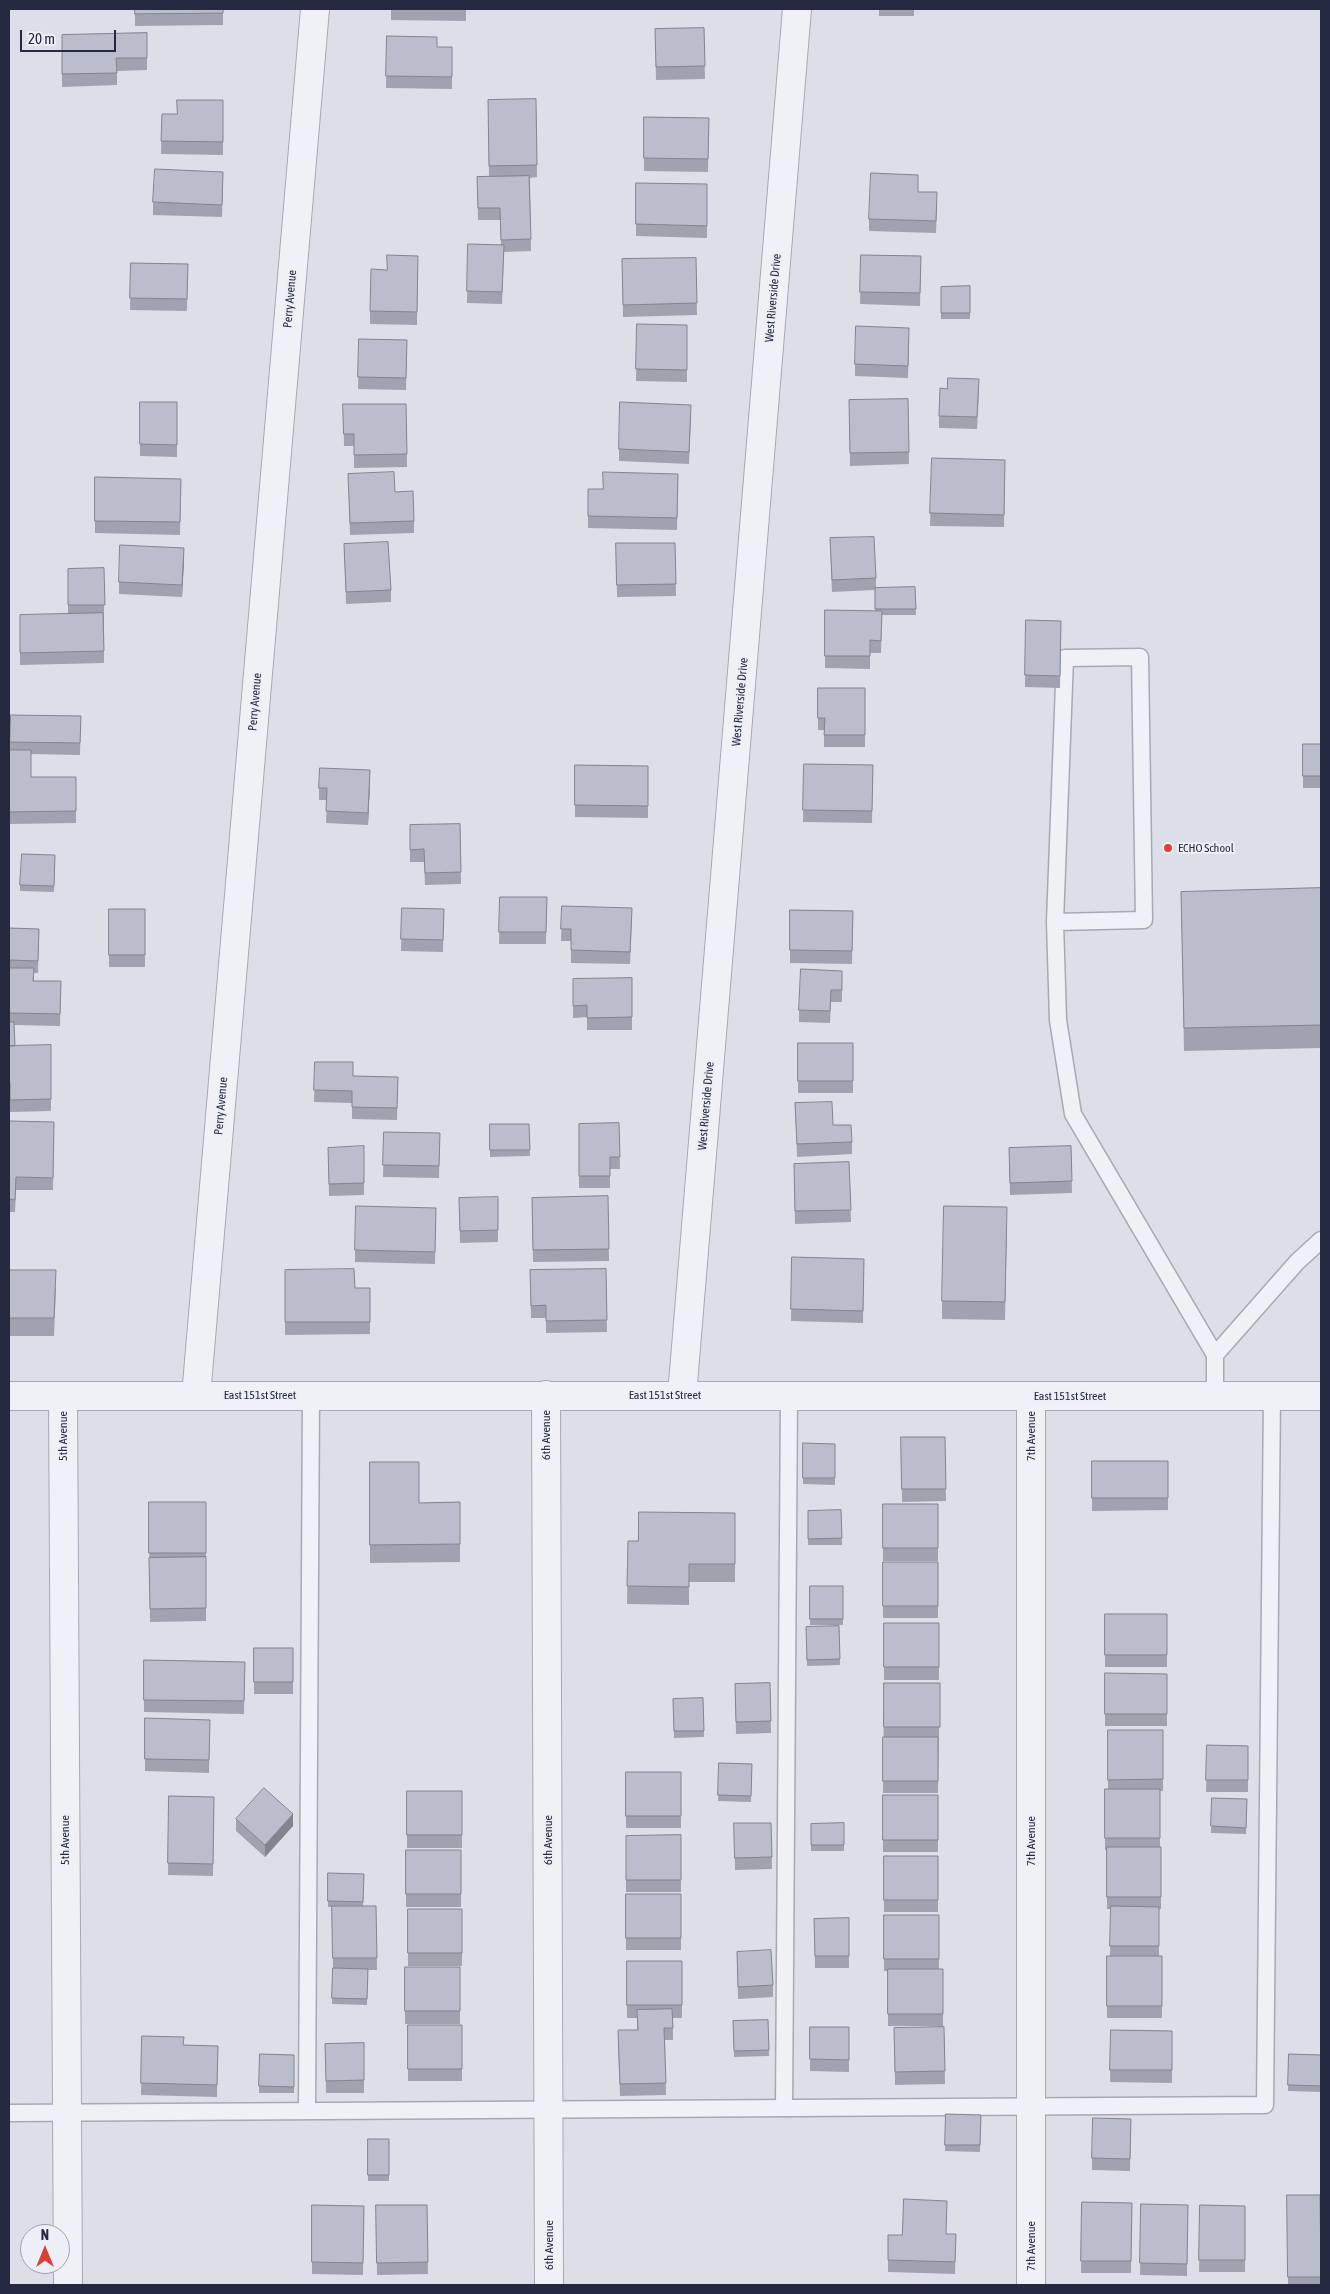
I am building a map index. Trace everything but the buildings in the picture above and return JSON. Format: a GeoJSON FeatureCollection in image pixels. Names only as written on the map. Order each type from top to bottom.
{"type":"FeatureCollection","features":[{"type":"Feature","properties":{"kind":"street","name":"Perry Avenue"},"geometry":{"type":"LineString","coordinates":[[196,1396],[315,9]]}},
{"type":"Feature","properties":{"kind":"street","name":"West Riverside Drive"},"geometry":{"type":"LineString","coordinates":[[682,1395],[797,9]]}},
{"type":"Feature","properties":{"kind":"street","name":"6th Avenue"},"geometry":{"type":"LineString","coordinates":[[546,1395],[550,2285]]}},
{"type":"Feature","properties":{"kind":"street","name":"East 151st Street"},"geometry":{"type":"LineString","coordinates":[[9,1396],[1321,1396]]}},
{"type":"Feature","properties":{"kind":"street","name":"5th Avenue"},"geometry":{"type":"LineString","coordinates":[[63,1396],[68,2285]]}},
{"type":"Feature","properties":{"kind":"street","name":"7th Avenue"},"geometry":{"type":"LineString","coordinates":[[1031,1396],[1031,2285]]}},
{"type":"Feature","properties":{"kind":"lane"},"geometry":{"type":"LineString","coordinates":[[1055,922],[1144,920],[1140,657],[1065,658],[1055,922],[1058,1020],[1073,1114],[1215,1355],[1215,1396]]}},
{"type":"Feature","properties":{"kind":"lane"},"geometry":{"type":"LineString","coordinates":[[1215,1355],[1297,1262],[1321,1240]]}},
{"type":"Feature","properties":{"kind":"lane"},"geometry":{"type":"LineString","coordinates":[[307,2111],[311,1395]]}},
{"type":"Feature","properties":{"kind":"lane"},"geometry":{"type":"LineString","coordinates":[[784,2108],[789,1396]]}},
{"type":"Feature","properties":{"kind":"lane"},"geometry":{"type":"LineString","coordinates":[[9,2113],[1265,2105],[1272,1396]]}},
{"type":"Feature","properties":{"kind":"place","name":"ECHO School"},"geometry":{"type":"Point","coordinates":[1168,848]}}]}
